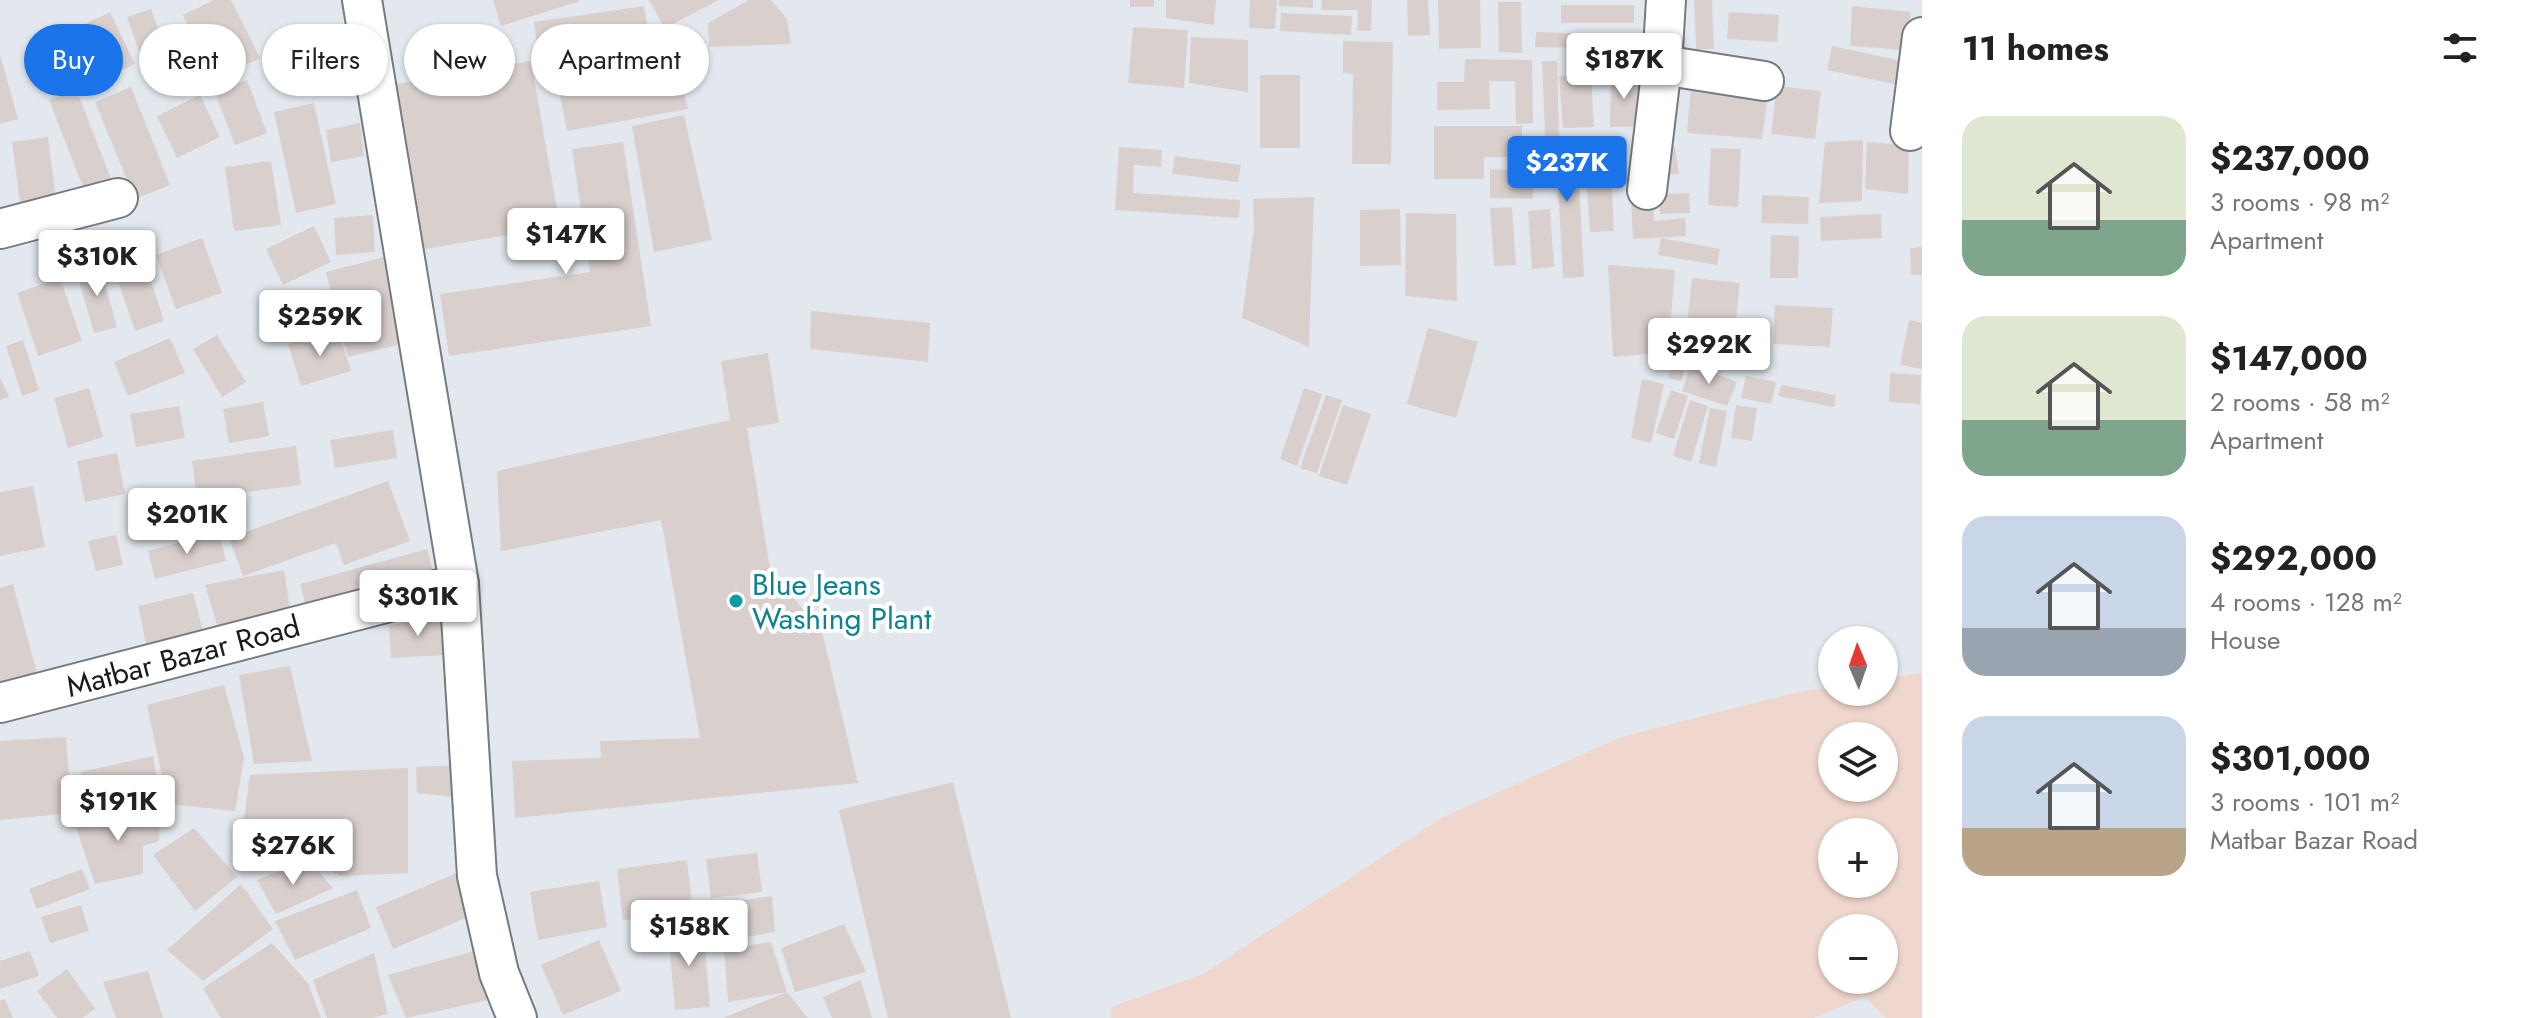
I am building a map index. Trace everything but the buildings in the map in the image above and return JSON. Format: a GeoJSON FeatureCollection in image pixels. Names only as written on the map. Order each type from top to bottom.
{"type":"FeatureCollection","features":[{"type":"Feature","properties":{"kind":"street"},"geometry":{"type":"LineString","coordinates":[[362,0],[459,584],[477,876],[499,973],[517,1018]]}},
{"type":"Feature","properties":{"kind":"street"},"geometry":{"type":"LineString","coordinates":[[1647,190],[1662,65],[1666,0]]}},
{"type":"Feature","properties":{"kind":"street"},"geometry":{"type":"LineString","coordinates":[[1910,131],[1922,37]]}},
{"type":"Feature","properties":{"kind":"street"},"geometry":{"type":"LineString","coordinates":[[1662,65],[1764,81]]}},
{"type":"Feature","properties":{"kind":"street"},"geometry":{"type":"LineString","coordinates":[[0,229],[118,198]]}},
{"type":"Feature","properties":{"kind":"street","name":"Matbar Bazar Road"},"geometry":{"type":"LineString","coordinates":[[0,703],[459,584]]}},
{"type":"Feature","properties":{"kind":"shaded area"},"geometry":{"type":"Polygon","coordinates":[[[1922,673],[1922,1018],[1885,1018],[1865,997],[1813,1018],[1111,1018],[1111,1007],[1203,974],[1443,817],[1621,737],[1818,689],[1818,706],[1898,706],[1898,677],[1922,673]]]}},
{"type":"Feature","properties":{"kind":"place","name":"Blue Jeans Washing Plant"},"geometry":{"type":"Point","coordinates":[736,601]}}]}
